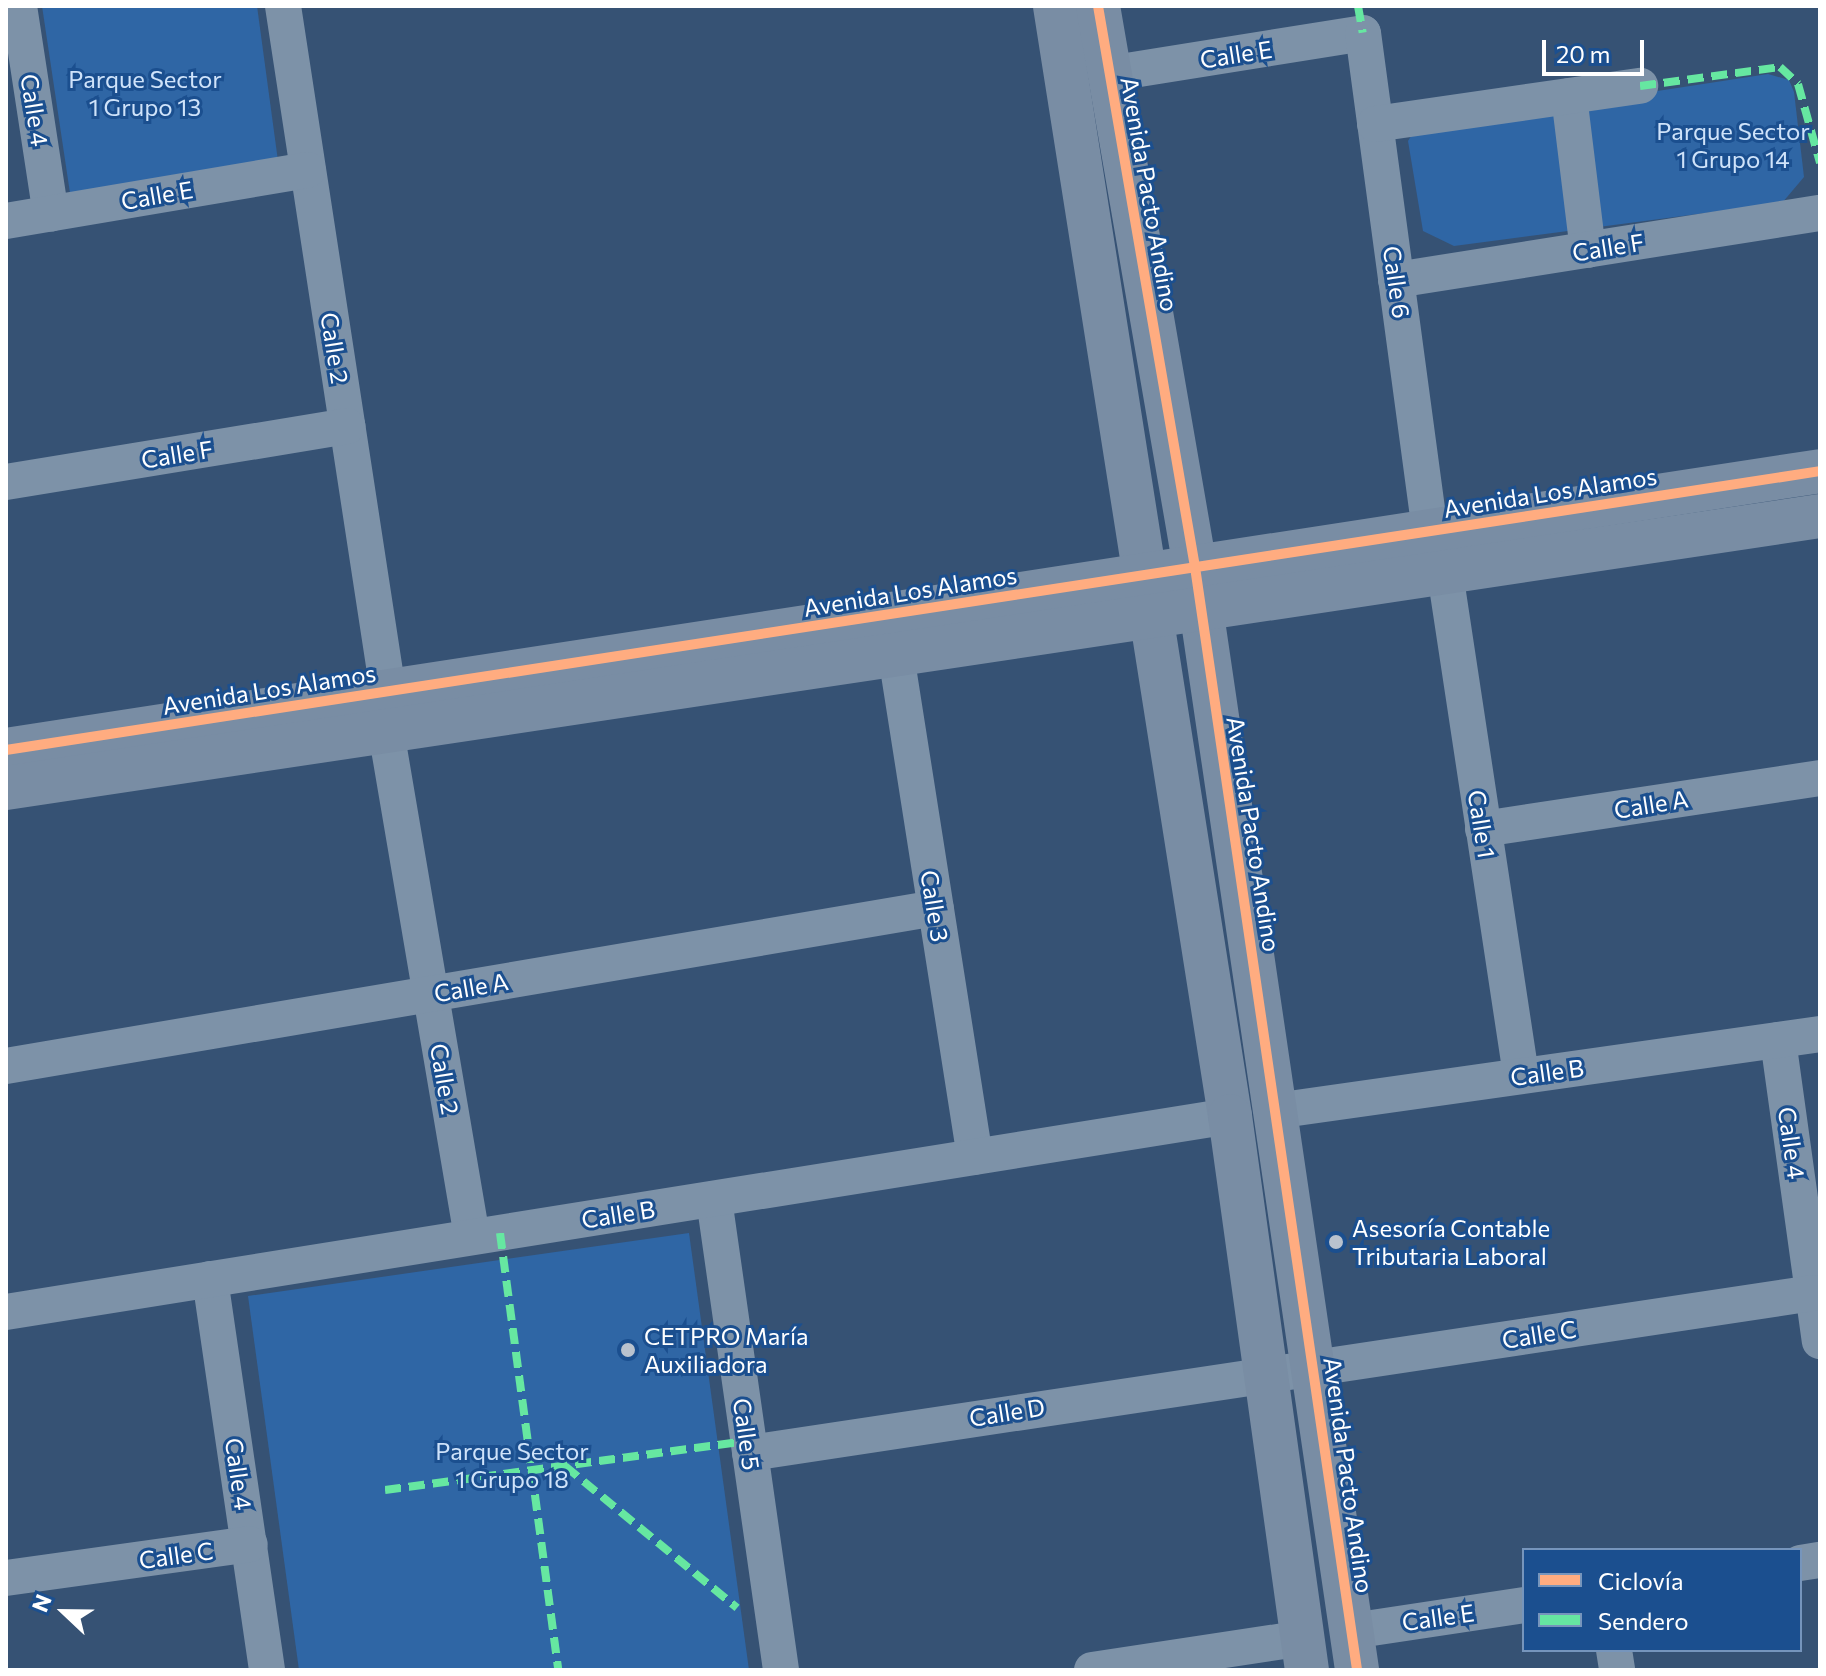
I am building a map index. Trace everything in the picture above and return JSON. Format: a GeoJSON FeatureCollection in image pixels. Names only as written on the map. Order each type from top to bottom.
{"type":"FeatureCollection","features":[{"type":"Feature","properties":{"kind":"street","name":"Calle 4"},"geometry":{"type":"LineString","coordinates":[[19,6],[51,214]]}},
{"type":"Feature","properties":{"kind":"street","name":"Calle 2"},"geometry":{"type":"LineString","coordinates":[[283,6],[387,711],[472,1237]]}},
{"type":"Feature","properties":{"kind":"street"},"geometry":{"type":"LineString","coordinates":[[1055,6],[1230,1116],[1305,1654],[1092,1670]]}},
{"type":"Feature","properties":{"kind":"street","name":"Avenida Pacto Andino"},"geometry":{"type":"LineString","coordinates":[[1098,6],[1197,588],[1354,1650]]}},
{"type":"Feature","properties":{"kind":"street","name":"Calle E"},"geometry":{"type":"LineString","coordinates":[[1108,74],[1363,33]]}},
{"type":"Feature","properties":{"kind":"street","name":"Calle 6"},"geometry":{"type":"LineString","coordinates":[[1363,33],[1430,531]]}},
{"type":"Feature","properties":{"kind":"street"},"geometry":{"type":"LineString","coordinates":[[1375,124],[1640,86]]}},
{"type":"Feature","properties":{"kind":"street"},"geometry":{"type":"LineString","coordinates":[[1569,96],[1588,250]]}},
{"type":"Feature","properties":{"kind":"street","name":"Calle E"},"geometry":{"type":"LineString","coordinates":[[6,221],[308,170]]}},
{"type":"Feature","properties":{"kind":"street","name":"Calle F"},"geometry":{"type":"LineString","coordinates":[[1396,280],[1820,213]]}},
{"type":"Feature","properties":{"kind":"street","name":"Calle F"},"geometry":{"type":"LineString","coordinates":[[6,482],[347,426]]}},
{"type":"Feature","properties":{"kind":"street","name":"Avenida Los Alamos"},"geometry":{"type":"LineString","coordinates":[[6,788],[387,711],[1197,588],[1430,531],[1820,471]]}},
{"type":"Feature","properties":{"kind":"street","name":"Avenida Los Alamos"},"geometry":{"type":"LineString","coordinates":[[1197,588],[1445,573],[1820,516]]}},
{"type":"Feature","properties":{"kind":"street","name":"Calle 1"},"geometry":{"type":"LineString","coordinates":[[1445,573],[1521,1075]]}},
{"type":"Feature","properties":{"kind":"street","name":"Avenida Los Alamos"},"geometry":{"type":"LineString","coordinates":[[6,750],[896,655],[1149,596]]}},
{"type":"Feature","properties":{"kind":"street","name":"Calle 3"},"geometry":{"type":"LineString","coordinates":[[896,655],[975,1157]]}},
{"type":"Feature","properties":{"kind":"street","name":"Calle A"},"geometry":{"type":"LineString","coordinates":[[1483,829],[1820,778]]}},
{"type":"Feature","properties":{"kind":"street","name":"Calle A"},"geometry":{"type":"LineString","coordinates":[[6,1066],[936,908]]}},
{"type":"Feature","properties":{"kind":"street","name":"Calle B"},"geometry":{"type":"LineString","coordinates":[[1275,1111],[1820,1034]]}},
{"type":"Feature","properties":{"kind":"street","name":"Calle 4"},"geometry":{"type":"LineString","coordinates":[[1778,1040],[1820,1341]]}},
{"type":"Feature","properties":{"kind":"street","name":"Calle B"},"geometry":{"type":"LineString","coordinates":[[6,1312],[1230,1116]]}},
{"type":"Feature","properties":{"kind":"street","name":"Calle 5"},"geometry":{"type":"LineString","coordinates":[[714,1199],[781,1670]]}},
{"type":"Feature","properties":{"kind":"street","name":"Calle 4"},"geometry":{"type":"LineString","coordinates":[[210,1279],[267,1670]]}},
{"type":"Feature","properties":{"kind":"street","name":"Calle C"},"geometry":{"type":"LineString","coordinates":[[1264,1374],[1813,1293]]}},
{"type":"Feature","properties":{"kind":"street","name":"Calle D"},"geometry":{"type":"LineString","coordinates":[[750,1453],[1264,1374]]}},
{"type":"Feature","properties":{"kind":"street","name":"Calle C"},"geometry":{"type":"LineString","coordinates":[[6,1578],[250,1544]]}},
{"type":"Feature","properties":{"kind":"street","name":"Calle E"},"geometry":{"type":"LineString","coordinates":[[1354,1650],[1522,1606]]}},
{"type":"Feature","properties":{"kind":"green space","name":"Parque Sector 1 Grupo 13"},"geometry":{"type":"Polygon","coordinates":[[[42,6],[257,6],[278,161],[70,193],[42,6]]]}},
{"type":"Feature","properties":{"kind":"green space","name":"Parque Sector 1 Grupo 14"},"geometry":{"type":"Polygon","coordinates":[[[1768,74],[1789,80],[1794,92],[1804,177],[1782,203],[1454,246],[1423,231],[1408,141],[1416,128],[1768,74]]]}},
{"type":"Feature","properties":{"kind":"green space","name":"Parque Sector 1 Grupo 18"},"geometry":{"type":"Polygon","coordinates":[[[689,1233],[749,1670],[299,1670],[248,1296],[689,1233]]]}},
{"type":"Feature","properties":{"kind":"marked path"},"geometry":{"type":"LineString","coordinates":[[1358,6],[1363,33]]}},
{"type":"Feature","properties":{"kind":"marked path"},"geometry":{"type":"LineString","coordinates":[[1640,86],[1780,67],[1798,84],[1820,163]]}},
{"type":"Feature","properties":{"kind":"marked path"},"geometry":{"type":"LineString","coordinates":[[500,1233],[558,1670]]}},
{"type":"Feature","properties":{"kind":"marked path"},"geometry":{"type":"LineString","coordinates":[[385,1490],[749,1441]]}},
{"type":"Feature","properties":{"kind":"marked path"},"geometry":{"type":"LineString","coordinates":[[565,1466],[737,1608]]}},
{"type":"Feature","properties":{"kind":"cycle path"},"geometry":{"type":"LineString","coordinates":[[1098,6],[1195,567],[1357,1670]]}},
{"type":"Feature","properties":{"kind":"cycle path"},"geometry":{"type":"LineString","coordinates":[[6,750],[1820,471]]}},
{"type":"Feature","properties":{"kind":"place","name":"Asesoría Contable Tributaria Laboral"},"geometry":{"type":"Point","coordinates":[1336,1242]}},
{"type":"Feature","properties":{"kind":"place","name":"CETPRO María Auxiliadora"},"geometry":{"type":"Point","coordinates":[628,1350]}}]}
